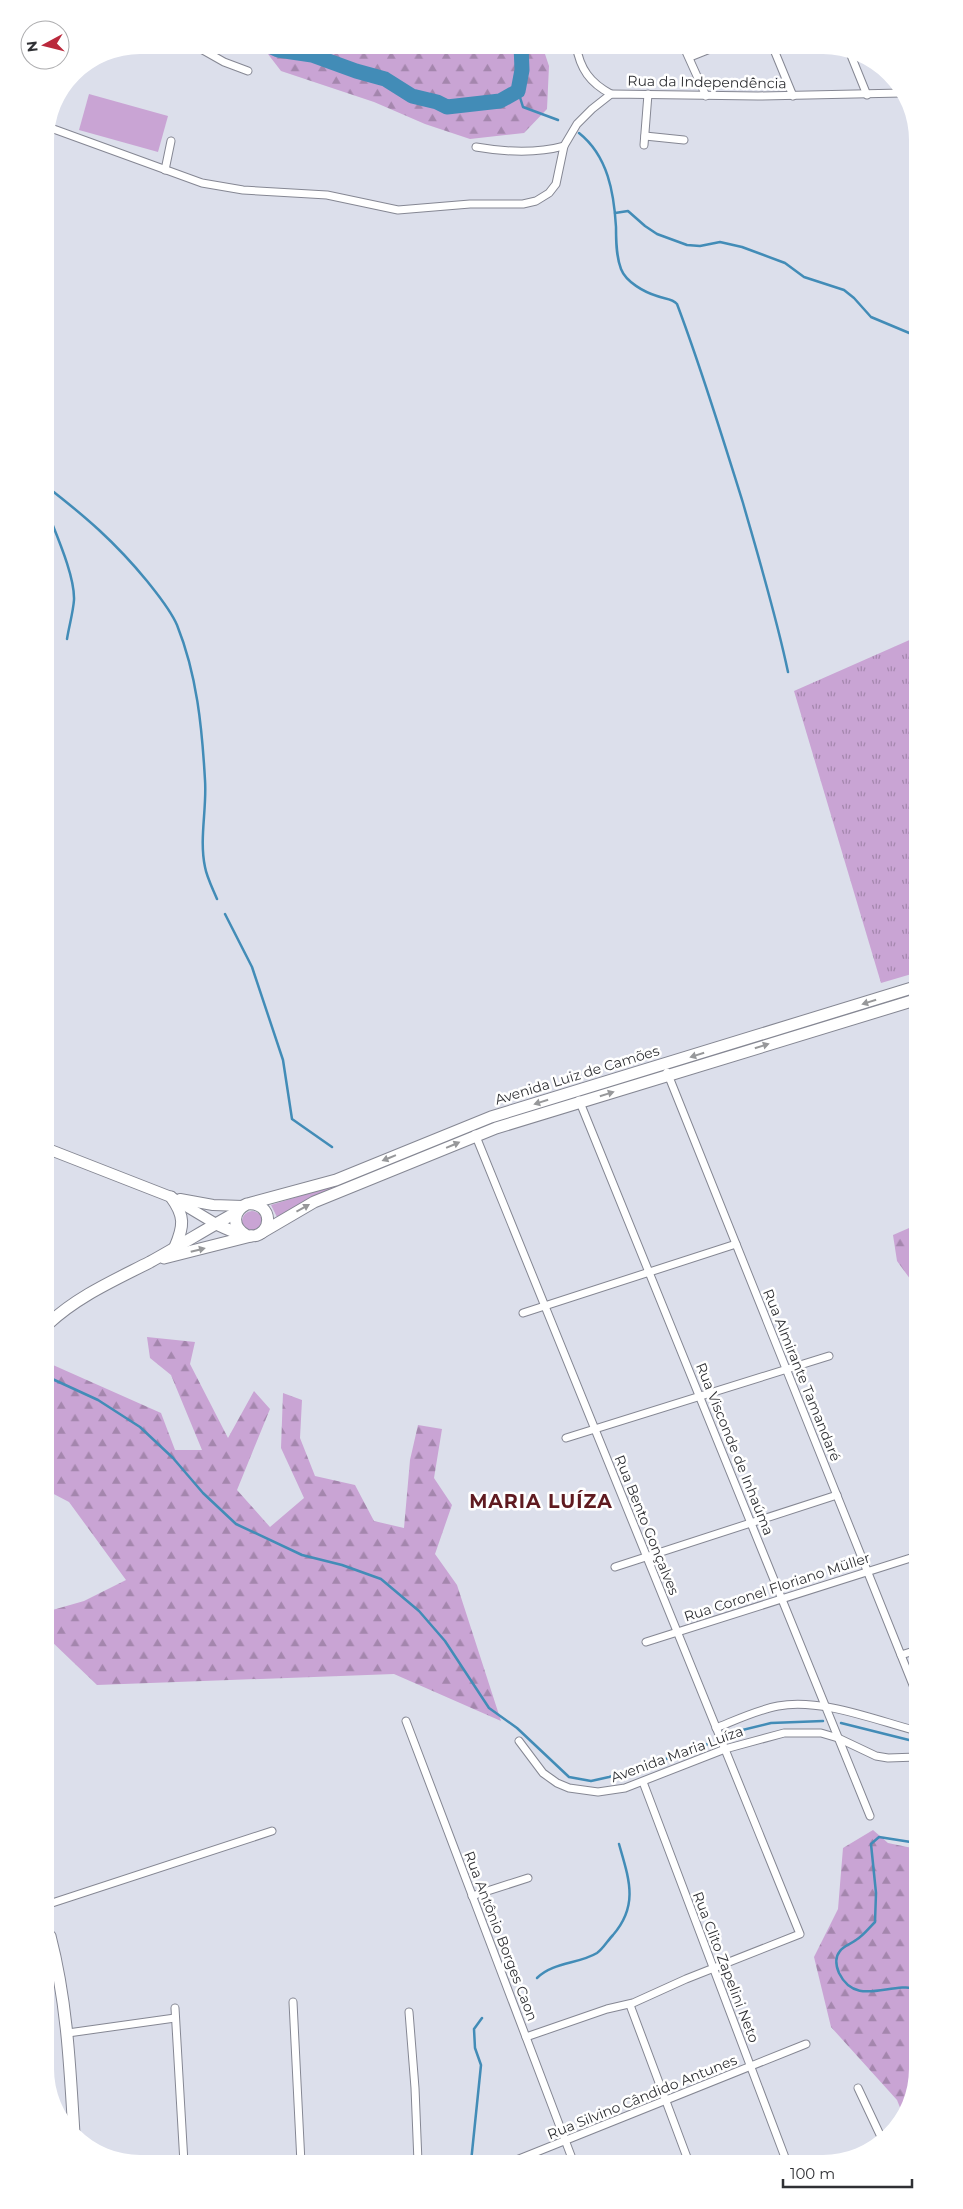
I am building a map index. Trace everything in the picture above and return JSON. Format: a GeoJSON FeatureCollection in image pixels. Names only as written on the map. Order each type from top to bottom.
{"type":"FeatureCollection","features":[{"type":"Feature","properties":{"kind":"main road","name":"Avenida Luiz de Camões"},"geometry":{"type":"LineString","coordinates":[[150,1261],[244,1207],[336,1180],[473,1130],[578,1097],[909,999]]}},
{"type":"Feature","properties":{"kind":"main road","name":"Avenida Luiz de Camões"},"geometry":{"type":"LineString","coordinates":[[150,1261],[253,1235],[314,1202],[473,1130]]}},
{"type":"Feature","properties":{"kind":"main road"},"geometry":{"type":"LineString","coordinates":[[54,1151],[171,1197],[216,1224],[253,1235]]}},
{"type":"Feature","properties":{"kind":"main road"},"geometry":{"type":"LineString","coordinates":[[171,1197],[213,1205],[261,1206],[267,1215],[267,1225],[253,1235]]}},
{"type":"Feature","properties":{"kind":"main road"},"geometry":{"type":"LineString","coordinates":[[171,1197],[179,1208],[182,1217],[180,1235],[175,1247]]}},
{"type":"Feature","properties":{"kind":"main road"},"geometry":{"type":"LineString","coordinates":[[244,1207],[235,1217],[237,1228],[253,1235]]}},
{"type":"Feature","properties":{"kind":"main road"},"geometry":{"type":"LineString","coordinates":[[54,1319],[76,1302],[100,1287],[150,1261]]}},
{"type":"Feature","properties":{"kind":"main road"},"geometry":{"type":"LineString","coordinates":[[54,1955],[68,2033],[73,2124]]}},
{"type":"Feature","properties":{"kind":"street"},"geometry":{"type":"LineString","coordinates":[[210,54],[224,62],[248,71]]}},
{"type":"Feature","properties":{"kind":"street"},"geometry":{"type":"LineString","coordinates":[[579,54],[583,69],[590,80],[611,94]]}},
{"type":"Feature","properties":{"kind":"street"},"geometry":{"type":"LineString","coordinates":[[688,54],[706,96]]}},
{"type":"Feature","properties":{"kind":"street"},"geometry":{"type":"LineString","coordinates":[[690,58],[699,54]]}},
{"type":"Feature","properties":{"kind":"street"},"geometry":{"type":"LineString","coordinates":[[776,54],[793,96]]}},
{"type":"Feature","properties":{"kind":"street"},"geometry":{"type":"LineString","coordinates":[[852,59],[867,96]]}},
{"type":"Feature","properties":{"kind":"street","name":"Rua da Independência"},"geometry":{"type":"LineString","coordinates":[[55,129],[166,170],[222,187],[261,192],[327,195],[386,209],[398,210],[470,204],[514,205],[536,201],[549,194],[558,176],[564,146],[576,124],[592,108],[611,94],[867,96],[896,94]]}},
{"type":"Feature","properties":{"kind":"street"},"geometry":{"type":"LineString","coordinates":[[644,145],[648,94]]}},
{"type":"Feature","properties":{"kind":"street"},"geometry":{"type":"LineString","coordinates":[[645,136],[684,140]]}},
{"type":"Feature","properties":{"kind":"street"},"geometry":{"type":"LineString","coordinates":[[166,170],[171,141]]}},
{"type":"Feature","properties":{"kind":"street"},"geometry":{"type":"LineString","coordinates":[[476,147],[513,152],[540,151],[564,146]]}},
{"type":"Feature","properties":{"kind":"street","name":"Rua Almirante Tamandaré"},"geometry":{"type":"LineString","coordinates":[[666,1070],[909,1675]]}},
{"type":"Feature","properties":{"kind":"street","name":"Rua Visconde de Inhaúma"},"geometry":{"type":"LineString","coordinates":[[578,1097],[870,1816]]}},
{"type":"Feature","properties":{"kind":"street","name":"Rua Bento Gonçalves"},"geometry":{"type":"LineString","coordinates":[[473,1130],[800,1934],[713,1968]]}},
{"type":"Feature","properties":{"kind":"street"},"geometry":{"type":"LineString","coordinates":[[523,1313],[736,1244]]}},
{"type":"Feature","properties":{"kind":"street"},"geometry":{"type":"LineString","coordinates":[[566,1438],[830,1356]]}},
{"type":"Feature","properties":{"kind":"street"},"geometry":{"type":"LineString","coordinates":[[615,1567],[837,1495]]}},
{"type":"Feature","properties":{"kind":"street","name":"Rua Coronel Floriano Müller"},"geometry":{"type":"LineString","coordinates":[[646,1642],[909,1558]]}},
{"type":"Feature","properties":{"kind":"street"},"geometry":{"type":"LineString","coordinates":[[901,1655],[909,1652]]}},
{"type":"Feature","properties":{"kind":"street","name":"Avenida Maria Luíza"},"geometry":{"type":"LineString","coordinates":[[716,1728],[778,1706],[809,1705],[826,1707],[909,1729]]}},
{"type":"Feature","properties":{"kind":"street","name":"Rua Antônio Borges Caon"},"geometry":{"type":"LineString","coordinates":[[406,1721],[571,2155]]}},
{"type":"Feature","properties":{"kind":"street","name":"Avenida Maria Luíza"},"geometry":{"type":"LineString","coordinates":[[519,1742],[544,1773],[569,1788],[583,1792],[613,1791],[643,1782],[725,1749],[784,1733],[821,1733],[838,1738],[876,1756],[888,1758],[909,1757]]}},
{"type":"Feature","properties":{"kind":"street","name":"Rua Clito Zapelini Neto"},"geometry":{"type":"LineString","coordinates":[[643,1782],[784,2155]]}},
{"type":"Feature","properties":{"kind":"street"},"geometry":{"type":"LineString","coordinates":[[54,1903],[272,1831]]}},
{"type":"Feature","properties":{"kind":"street"},"geometry":{"type":"LineString","coordinates":[[472,1896],[528,1878]]}},
{"type":"Feature","properties":{"kind":"street"},"geometry":{"type":"LineString","coordinates":[[526,2037],[607,2008],[630,2004],[713,1968]]}},
{"type":"Feature","properties":{"kind":"street"},"geometry":{"type":"LineString","coordinates":[[294,2002],[302,2155]]}},
{"type":"Feature","properties":{"kind":"street"},"geometry":{"type":"LineString","coordinates":[[630,2004],[686,2155]]}},
{"type":"Feature","properties":{"kind":"street"},"geometry":{"type":"LineString","coordinates":[[175,2008],[184,2155]]}},
{"type":"Feature","properties":{"kind":"street"},"geometry":{"type":"LineString","coordinates":[[409,2012],[418,2155]]}},
{"type":"Feature","properties":{"kind":"street"},"geometry":{"type":"LineString","coordinates":[[68,2033],[176,2018]]}},
{"type":"Feature","properties":{"kind":"street","name":"Rua Silvino Cândido Antunes"},"geometry":{"type":"LineString","coordinates":[[529,2155],[806,2044]]}},
{"type":"Feature","properties":{"kind":"street"},"geometry":{"type":"LineString","coordinates":[[858,2088],[880,2134]]}},
{"type":"Feature","properties":{"kind":"green space"},"geometry":{"type":"Polygon","coordinates":[[[268,54],[545,54],[549,66],[547,109],[524,133],[470,139],[425,124],[374,102],[281,71],[268,54]]]}},
{"type":"Feature","properties":{"kind":"green space"},"geometry":{"type":"Polygon","coordinates":[[[89,94],[168,116],[158,152],[79,130],[89,94]]]}},
{"type":"Feature","properties":{"kind":"green space"},"geometry":{"type":"Polygon","coordinates":[[[909,640],[909,975],[881,983],[794,691],[909,640]]]}},
{"type":"Feature","properties":{"kind":"green space"},"geometry":{"type":"Polygon","coordinates":[[[464,1133],[465,1135],[331,1189],[296,1206],[278,1219],[271,1205],[335,1185],[464,1133]]]}},
{"type":"Feature","properties":{"kind":"green space"},"geometry":{"type":"Polygon","coordinates":[[[252,1211],[259,1214],[262,1221],[259,1228],[252,1231],[245,1228],[242,1221],[245,1214],[252,1211]]]}},
{"type":"Feature","properties":{"kind":"green space"},"geometry":{"type":"Polygon","coordinates":[[[909,1228],[909,1277],[897,1261],[893,1235],[909,1228]]]}},
{"type":"Feature","properties":{"kind":"green space"},"geometry":{"type":"Polygon","coordinates":[[[147,1337],[195,1342],[190,1364],[228,1438],[254,1391],[270,1409],[237,1490],[270,1527],[304,1498],[281,1448],[283,1393],[302,1400],[300,1438],[315,1476],[355,1485],[374,1521],[404,1528],[410,1460],[418,1425],[442,1429],[434,1478],[452,1505],[435,1554],[457,1585],[501,1721],[394,1674],[97,1685],[54,1644],[54,1610],[84,1601],[126,1580],[69,1502],[54,1494],[54,1365],[161,1413],[175,1450],[202,1450],[171,1375],[150,1358],[147,1337]]]}},
{"type":"Feature","properties":{"kind":"green space"},"geometry":{"type":"Polygon","coordinates":[[[873,1830],[888,1843],[909,1847],[909,2081],[900,2108],[897,2100],[831,2027],[814,1957],[838,1909],[843,1848],[873,1830]]]}},
{"type":"Feature","properties":{"kind":"waterway"},"geometry":{"type":"LineString","coordinates":[[305,54],[385,79],[412,96],[437,102],[447,107],[500,101],[518,91],[522,70],[521,54]]}},
{"type":"Feature","properties":{"kind":"waterway"},"geometry":{"type":"LineString","coordinates":[[518,91],[523,107],[558,120]]}},
{"type":"Feature","properties":{"kind":"waterway"},"geometry":{"type":"LineString","coordinates":[[579,133],[597,153],[608,176],[613,201],[617,253],[623,274],[641,289],[677,304],[743,503],[773,608],[788,672]]}},
{"type":"Feature","properties":{"kind":"waterway"},"geometry":{"type":"LineString","coordinates":[[615,213],[628,211],[657,234],[687,245],[700,246],[720,242],[742,247],[785,263],[804,277],[844,290],[871,317],[909,333]]}},
{"type":"Feature","properties":{"kind":"waterway"},"geometry":{"type":"LineString","coordinates":[[54,492],[112,542],[147,581],[171,613],[177,625],[184,644],[197,701],[205,780],[203,856],[207,875],[217,899]]}},
{"type":"Feature","properties":{"kind":"waterway"},"geometry":{"type":"LineString","coordinates":[[54,528],[64,554],[73,590],[74,600],[67,639]]}},
{"type":"Feature","properties":{"kind":"waterway"},"geometry":{"type":"LineString","coordinates":[[225,914],[252,967],[283,1060],[292,1119],[332,1147]]}},
{"type":"Feature","properties":{"kind":"waterway"},"geometry":{"type":"LineString","coordinates":[[54,1380],[98,1400],[140,1427],[173,1458],[203,1493],[236,1524],[302,1555],[342,1565],[381,1579],[419,1611],[445,1641],[489,1708],[517,1728],[569,1777],[591,1781],[609,1777],[638,1769],[708,1744]]}},
{"type":"Feature","properties":{"kind":"waterway"},"geometry":{"type":"LineString","coordinates":[[730,1733],[771,1723],[823,1721]]}},
{"type":"Feature","properties":{"kind":"waterway"},"geometry":{"type":"LineString","coordinates":[[841,1723],[909,1740]]}},
{"type":"Feature","properties":{"kind":"waterway"},"geometry":{"type":"LineString","coordinates":[[909,1842],[879,1837],[871,1844],[876,1893],[875,1922],[861,1936],[841,1949],[836,1962],[839,1973],[846,1983],[855,1989],[874,1991],[909,1987]]}},
{"type":"Feature","properties":{"kind":"waterway"},"geometry":{"type":"LineString","coordinates":[[537,1978],[558,1966],[590,1957],[597,1953],[621,1924],[626,1913],[630,1891],[619,1844]]}},
{"type":"Feature","properties":{"kind":"waterway"},"geometry":{"type":"LineString","coordinates":[[472,2155],[481,2065],[475,2048],[474,2029],[482,2018]]}},
{"type":"Feature","properties":{"kind":"district","name":"MARIA LUÍZA"},"geometry":{"type":"Point","coordinates":[541,1501]}}]}
